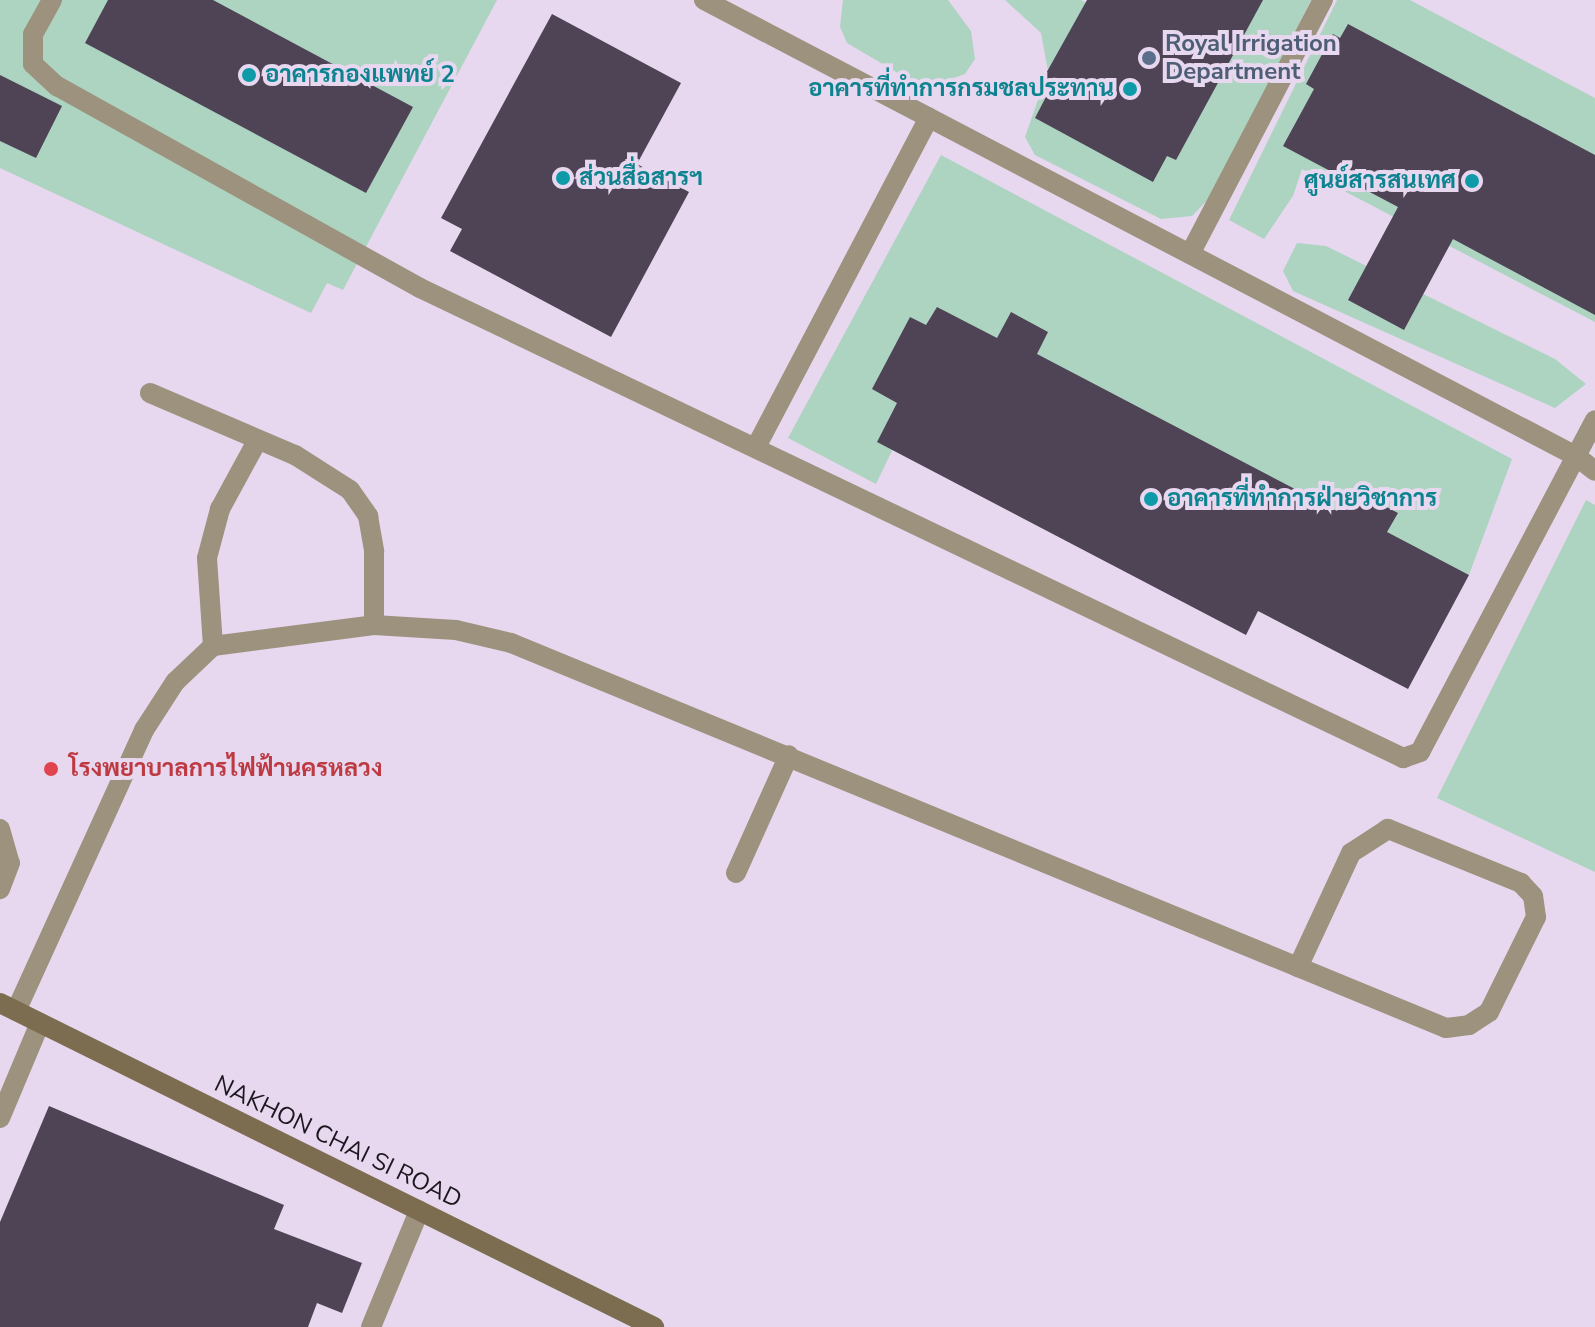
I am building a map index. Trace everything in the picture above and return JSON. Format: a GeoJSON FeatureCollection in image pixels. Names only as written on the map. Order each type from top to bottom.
{"type":"FeatureCollection","features":[{"type":"Feature","properties":{"kind":"street"},"geometry":{"type":"LineString","coordinates":[[52,0],[33,34],[33,64],[57,86],[420,288],[1403,758],[1420,752],[1586,457],[1595,420]]}},
{"type":"Feature","properties":{"kind":"street"},"geometry":{"type":"LineString","coordinates":[[704,0],[1586,457],[1595,471]]}},
{"type":"Feature","properties":{"kind":"street"},"geometry":{"type":"LineString","coordinates":[[1190,254],[1323,0]]}},
{"type":"Feature","properties":{"kind":"street"},"geometry":{"type":"LineString","coordinates":[[756,447],[929,118]]}},
{"type":"Feature","properties":{"kind":"street"},"geometry":{"type":"LineString","coordinates":[[150,393],[256,443],[321,469],[350,490],[368,516],[374,625]]}},
{"type":"Feature","properties":{"kind":"street"},"geometry":{"type":"LineString","coordinates":[[213,646],[207,558],[220,509],[256,443]]}},
{"type":"Feature","properties":{"kind":"street"},"geometry":{"type":"LineString","coordinates":[[8,1007],[144,730],[175,682],[213,646],[374,625],[456,630],[511,643],[1446,1028],[1469,1025],[1489,1012],[1536,917],[1533,896],[1521,883],[1388,829],[1351,853],[1298,967]]}},
{"type":"Feature","properties":{"kind":"street"},"geometry":{"type":"LineString","coordinates":[[736,873],[789,755]]}},
{"type":"Feature","properties":{"kind":"street"},"geometry":{"type":"LineString","coordinates":[[0,829],[10,863],[0,889]]}},
{"type":"Feature","properties":{"kind":"street","name":"NAKHON CHAI SI ROAD"},"geometry":{"type":"LineString","coordinates":[[8,1007],[654,1327]]}},
{"type":"Feature","properties":{"kind":"street"},"geometry":{"type":"LineString","coordinates":[[0,1118],[40,1023]]}},
{"type":"Feature","properties":{"kind":"street"},"geometry":{"type":"LineString","coordinates":[[371,1327],[419,1211]]}},
{"type":"Feature","properties":{"kind":"green space"},"geometry":{"type":"Polygon","coordinates":[[[0,0],[497,0],[343,290],[327,283],[311,313],[0,168],[0,0]]]}},
{"type":"Feature","properties":{"kind":"green space"},"geometry":{"type":"Polygon","coordinates":[[[843,0],[948,0],[971,31],[975,59],[965,74],[937,84],[915,83],[847,43],[840,27],[843,0]]]}},
{"type":"Feature","properties":{"kind":"green space"},"geometry":{"type":"Polygon","coordinates":[[[1005,0],[1081,0],[1192,62],[1234,0],[1311,0],[1214,193],[1192,216],[1161,219],[1035,155],[1025,137],[1048,71],[1041,33],[1005,0]]]}},
{"type":"Feature","properties":{"kind":"green space","name":"ศูนย์สารสนเทศ"},"geometry":{"type":"Polygon","coordinates":[[[1337,0],[1410,0],[1595,98],[1595,322],[1302,169],[1293,196],[1264,239],[1229,220],[1337,0]]]}},
{"type":"Feature","properties":{"kind":"green space"},"geometry":{"type":"Polygon","coordinates":[[[941,155],[1512,459],[1469,575],[947,336],[876,484],[788,438],[941,155]]]}},
{"type":"Feature","properties":{"kind":"green space"},"geometry":{"type":"Polygon","coordinates":[[[1297,243],[1326,246],[1555,359],[1586,384],[1555,408],[1293,291],[1283,271],[1297,243]]]}},
{"type":"Feature","properties":{"kind":"green space"},"geometry":{"type":"Polygon","coordinates":[[[1586,500],[1595,505],[1595,872],[1437,798],[1586,500]]]}},
{"type":"Feature","properties":{"kind":"building","name":"อาคารกองแพทย์ 2"},"geometry":{"type":"Polygon","coordinates":[[[108,0],[213,0],[413,107],[366,193],[85,43],[108,0]]]}},
{"type":"Feature","properties":{"kind":"building","name":"อาคารที่ทำการกรมชลประทาน"},"geometry":{"type":"Polygon","coordinates":[[[1087,0],[1263,0],[1176,160],[1167,156],[1153,182],[1035,118],[1049,91],[1039,86],[1087,0]]]}},
{"type":"Feature","properties":{"kind":"building","name":"ส่วนสื่อสารฯ"},"geometry":{"type":"Polygon","coordinates":[[[552,14],[681,83],[637,164],[689,192],[611,337],[450,251],[462,229],[441,218],[552,14]]]}},
{"type":"Feature","properties":{"kind":"building","name":"ศูนย์สารสนเทศ"},"geometry":{"type":"Polygon","coordinates":[[[1348,24],[1595,155],[1595,315],[1453,239],[1404,330],[1348,300],[1398,207],[1283,146],[1314,89],[1306,84],[1333,34],[1340,38],[1348,24]]]}},
{"type":"Feature","properties":{"kind":"building"},"geometry":{"type":"Polygon","coordinates":[[[0,75],[62,106],[36,158],[0,141],[0,75]]]}},
{"type":"Feature","properties":{"kind":"building","name":"อาคารที่ทำการฝ่ายวิชาการ"},"geometry":{"type":"Polygon","coordinates":[[[937,307],[997,338],[1011,312],[1048,332],[1037,354],[1337,511],[1350,488],[1398,513],[1387,532],[1469,575],[1408,689],[1258,611],[1246,635],[877,442],[897,403],[872,389],[910,317],[926,325],[937,307]]]}},
{"type":"Feature","properties":{"kind":"building"},"geometry":{"type":"Polygon","coordinates":[[[49,1106],[284,1205],[274,1229],[362,1263],[342,1313],[317,1303],[308,1327],[0,1327],[0,1222],[49,1106]]]}},
{"type":"Feature","properties":{"kind":"place","name":"Royal Irrigation Department"},"geometry":{"type":"Point","coordinates":[1149,58]}},
{"type":"Feature","properties":{"kind":"place","name":"อาคารกองแพทย์ 2"},"geometry":{"type":"Point","coordinates":[249,75]}},
{"type":"Feature","properties":{"kind":"place","name":"อาคารที่ทำการกรมชลประทาน"},"geometry":{"type":"Point","coordinates":[1130,89]}},
{"type":"Feature","properties":{"kind":"place","name":"ส่วนสื่อสารฯ"},"geometry":{"type":"Point","coordinates":[563,178]}},
{"type":"Feature","properties":{"kind":"place","name":"ศูนย์สารสนเทศ"},"geometry":{"type":"Point","coordinates":[1472,181]}},
{"type":"Feature","properties":{"kind":"place","name":"อาคารที่ทำการฝ่ายวิชาการ"},"geometry":{"type":"Point","coordinates":[1151,499]}},
{"type":"Feature","properties":{"kind":"place","name":"โรงพยาบาลการไฟฟ้านครหลวง"},"geometry":{"type":"Point","coordinates":[51,769]}}]}
